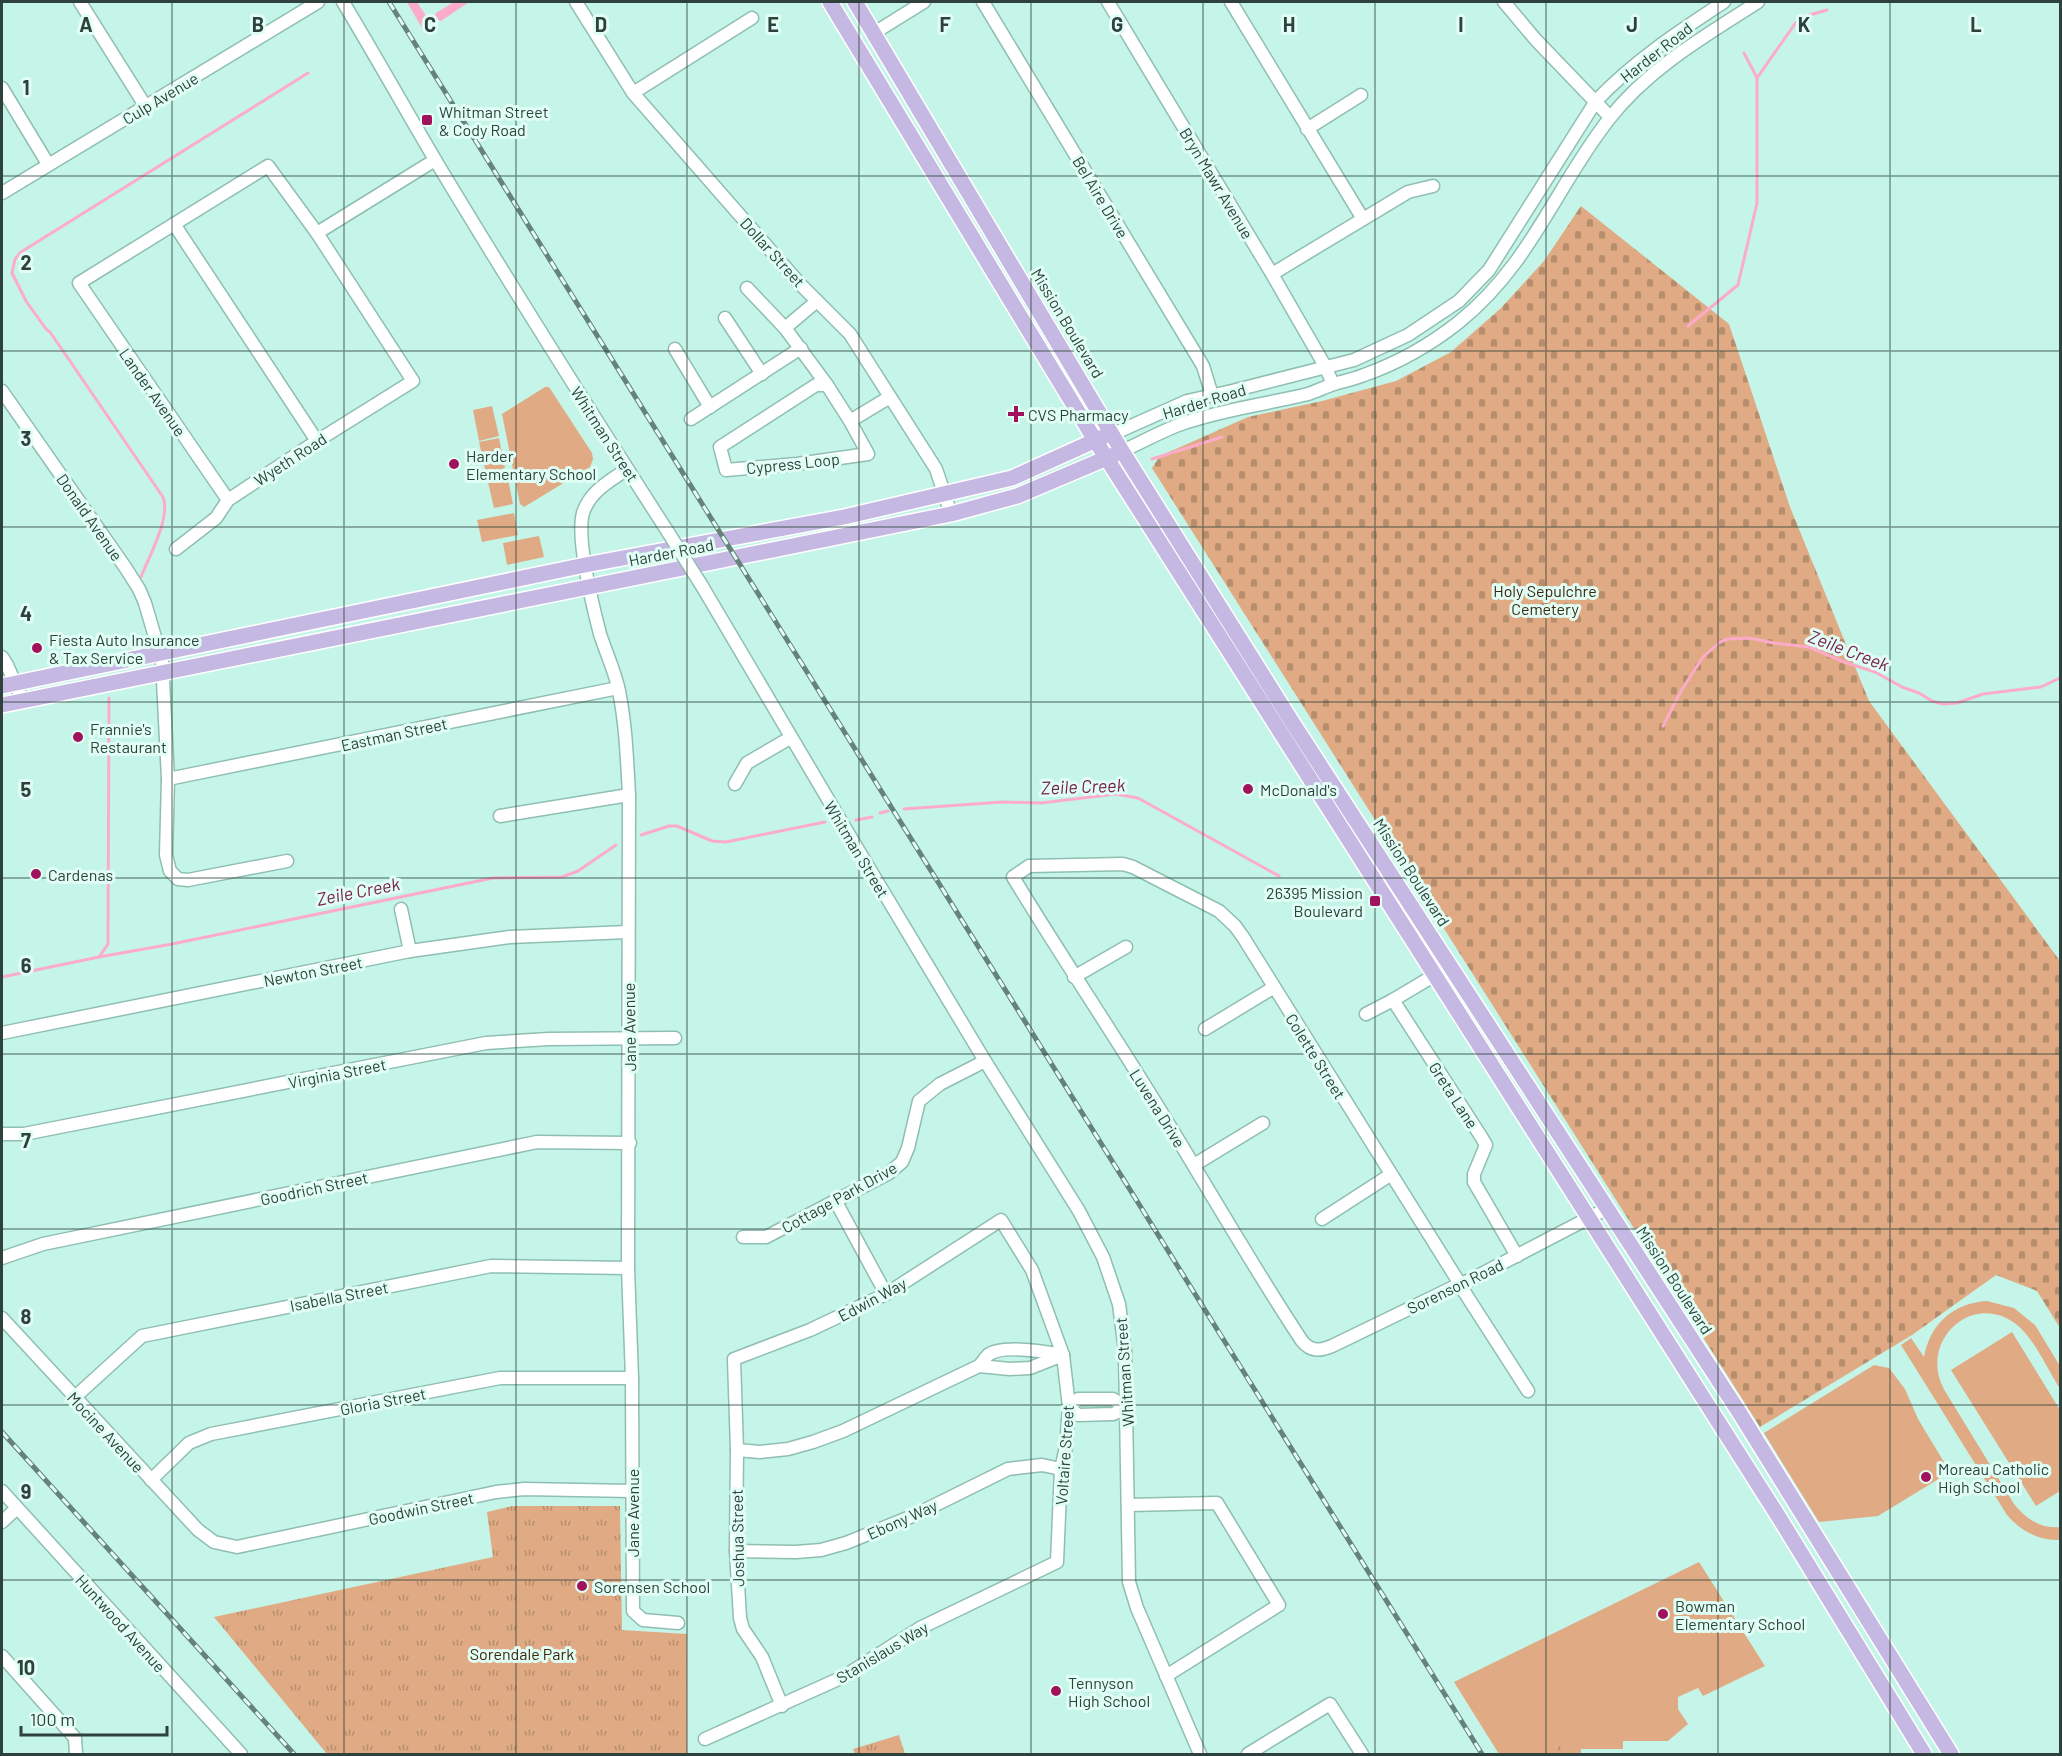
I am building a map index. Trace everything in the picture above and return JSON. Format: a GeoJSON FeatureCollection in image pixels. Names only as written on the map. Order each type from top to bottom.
{"type":"FeatureCollection","features":[{"type":"Feature","properties":{"kind":"main road"},"geometry":{"type":"LineString","coordinates":[[830,2],[1095,440],[1751,1473],[1924,1755]]}},
{"type":"Feature","properties":{"kind":"main road","name":"Mission Boulevard"},"geometry":{"type":"LineString","coordinates":[[855,2],[1122,451],[1292,722],[1325,769],[1608,1208],[1798,1507],[1951,1755]]}},
{"type":"Feature","properties":{"kind":"main road","name":"Harder Road"},"geometry":{"type":"LineString","coordinates":[[8,684],[585,565],[844,517],[1012,478],[1113,434]]}},
{"type":"Feature","properties":{"kind":"main road","name":"Harder Road"},"geometry":{"type":"LineString","coordinates":[[2,705],[951,514],[1017,496],[1122,451]]}},
{"type":"Feature","properties":{"kind":"main road"},"geometry":{"type":"LineString","coordinates":[[1275,723],[1281,722],[1286,725],[1305,756],[1325,769]]}},
{"type":"Feature","properties":{"kind":"main road"},"geometry":{"type":"LineString","coordinates":[[1751,1473],[1762,1475],[1798,1507]]}},
{"type":"Feature","properties":{"kind":"street"},"geometry":{"type":"LineString","coordinates":[[80,2],[146,107]]}},
{"type":"Feature","properties":{"kind":"street","name":"Culp Avenue"},"geometry":{"type":"LineString","coordinates":[[2,193],[318,2]]}},
{"type":"Feature","properties":{"kind":"street","name":"Whitman Street"},"geometry":{"type":"LineString","coordinates":[[343,2],[435,160],[532,319],[702,586],[790,738],[985,1061],[1079,1211],[1103,1257],[1114,1287],[1123,1326],[1127,1408],[1128,1569],[1131,1589],[1200,1755]]}},
{"type":"Feature","properties":{"kind":"street","name":"Dollar Street"},"geometry":{"type":"LineString","coordinates":[[576,2],[633,93],[795,278],[850,334],[936,469],[951,514]]}},
{"type":"Feature","properties":{"kind":"street"},"geometry":{"type":"LineString","coordinates":[[874,33],[924,2]]}},
{"type":"Feature","properties":{"kind":"street","name":"Bel Aire Drive"},"geometry":{"type":"LineString","coordinates":[[983,2],[1203,366],[1212,395]]}},
{"type":"Feature","properties":{"kind":"street","name":"Bryn Mawr Avenue"},"geometry":{"type":"LineString","coordinates":[[1108,2],[1325,366]]}},
{"type":"Feature","properties":{"kind":"street"},"geometry":{"type":"LineString","coordinates":[[1231,2],[1363,219]]}},
{"type":"Feature","properties":{"kind":"street"},"geometry":{"type":"LineString","coordinates":[[1504,2],[1536,40],[1610,117]]}},
{"type":"Feature","properties":{"kind":"street","name":"Harder Road"},"geometry":{"type":"LineString","coordinates":[[1113,434],[1179,404],[1354,360],[1408,335],[1459,301],[1489,270],[1596,102],[1641,59],[1673,34],[1724,2]]}},
{"type":"Feature","properties":{"kind":"street","name":"Harder Road"},"geometry":{"type":"LineString","coordinates":[[1122,451],[1182,423],[1310,393],[1364,376],[1410,355],[1459,322],[1494,290],[1512,269],[1529,246],[1595,137],[1629,94],[1676,55],[1758,2]]}},
{"type":"Feature","properties":{"kind":"street"},"geometry":{"type":"LineString","coordinates":[[633,93],[752,18]]}},
{"type":"Feature","properties":{"kind":"street"},"geometry":{"type":"LineString","coordinates":[[2,88],[48,164]]}},
{"type":"Feature","properties":{"kind":"street"},"geometry":{"type":"LineString","coordinates":[[1307,129],[1361,95]]}},
{"type":"Feature","properties":{"kind":"street"},"geometry":{"type":"LineString","coordinates":[[317,441],[174,224],[268,166],[317,233],[435,160]]}},
{"type":"Feature","properties":{"kind":"street"},"geometry":{"type":"LineString","coordinates":[[1272,274],[1408,192],[1432,186]]}},
{"type":"Feature","properties":{"kind":"street","name":"Lander Avenue"},"geometry":{"type":"LineString","coordinates":[[174,224],[79,283],[228,500]]}},
{"type":"Feature","properties":{"kind":"street","name":"Wyeth Road"},"geometry":{"type":"LineString","coordinates":[[176,549],[216,518],[228,500],[413,381],[317,233]]}},
{"type":"Feature","properties":{"kind":"street"},"geometry":{"type":"LineString","coordinates":[[747,288],[785,328],[827,385]]}},
{"type":"Feature","properties":{"kind":"street"},"geometry":{"type":"LineString","coordinates":[[785,328],[817,301]]}},
{"type":"Feature","properties":{"kind":"street"},"geometry":{"type":"LineString","coordinates":[[725,318],[762,374]]}},
{"type":"Feature","properties":{"kind":"street"},"geometry":{"type":"LineString","coordinates":[[691,419],[801,348]]}},
{"type":"Feature","properties":{"kind":"street"},"geometry":{"type":"LineString","coordinates":[[675,349],[710,407]]}},
{"type":"Feature","properties":{"kind":"street"},"geometry":{"type":"LineString","coordinates":[[1325,366],[1333,384]]}},
{"type":"Feature","properties":{"kind":"street","name":"Cypress Loop"},"geometry":{"type":"LineString","coordinates":[[816,385],[827,385],[850,421],[868,454],[797,464],[726,470],[720,447],[816,385]]}},
{"type":"Feature","properties":{"kind":"street","name":"Donald Avenue"},"geometry":{"type":"LineString","coordinates":[[2,391],[136,583],[145,603],[164,672],[168,779],[166,855],[170,872],[178,879],[188,880],[287,861]]}},
{"type":"Feature","properties":{"kind":"street"},"geometry":{"type":"LineString","coordinates":[[850,421],[890,397]]}},
{"type":"Feature","properties":{"kind":"street","name":"Jane Avenue"},"geometry":{"type":"LineString","coordinates":[[627,469],[599,489],[584,510],[581,531],[585,565],[600,635],[618,688],[626,727],[629,795],[628,1268],[632,1378],[633,1611],[643,1620],[678,1623]]}},
{"type":"Feature","properties":{"kind":"street"},"geometry":{"type":"LineString","coordinates":[[2,657],[7,665],[8,684],[23,701]]}},
{"type":"Feature","properties":{"kind":"street","name":"Eastman Street"},"geometry":{"type":"LineString","coordinates":[[168,779],[618,688]]}},
{"type":"Feature","properties":{"kind":"street"},"geometry":{"type":"LineString","coordinates":[[735,784],[747,763],[790,738]]}},
{"type":"Feature","properties":{"kind":"street"},"geometry":{"type":"LineString","coordinates":[[500,816],[629,795]]}},
{"type":"Feature","properties":{"kind":"street","name":"Colette Street"},"geometry":{"type":"LineString","coordinates":[[1013,877],[1029,866],[1113,862],[1133,867],[1219,911],[1229,920],[1243,937],[1390,1176],[1528,1391]]}},
{"type":"Feature","properties":{"kind":"street","name":"Luvena Drive"},"geometry":{"type":"LineString","coordinates":[[1013,877],[1074,977],[1148,1090],[1264,1284],[1302,1341]]}},
{"type":"Feature","properties":{"kind":"street"},"geometry":{"type":"LineString","coordinates":[[400,909],[410,951]]}},
{"type":"Feature","properties":{"kind":"street","name":"Newton Street"},"geometry":{"type":"LineString","coordinates":[[2,1033],[410,951],[510,936],[627,932]]}},
{"type":"Feature","properties":{"kind":"street"},"geometry":{"type":"LineString","coordinates":[[1074,977],[1126,947]]}},
{"type":"Feature","properties":{"kind":"street"},"geometry":{"type":"LineString","coordinates":[[1365,1014],[1394,1000],[1435,975]]}},
{"type":"Feature","properties":{"kind":"street"},"geometry":{"type":"LineString","coordinates":[[1205,1029],[1273,988]]}},
{"type":"Feature","properties":{"kind":"street","name":"Greta Lane"},"geometry":{"type":"LineString","coordinates":[[1394,1000],[1486,1145],[1474,1174],[1474,1182],[1517,1256]]}},
{"type":"Feature","properties":{"kind":"street","name":"Virginia Street"},"geometry":{"type":"LineString","coordinates":[[2,1134],[24,1134],[486,1043],[549,1039],[675,1038]]}},
{"type":"Feature","properties":{"kind":"street","name":"Cottage Park Drive"},"geometry":{"type":"LineString","coordinates":[[744,1237],[766,1237],[889,1173],[902,1162],[920,1101],[940,1084],[985,1061]]}},
{"type":"Feature","properties":{"kind":"street"},"geometry":{"type":"LineString","coordinates":[[1194,1165],[1263,1123]]}},
{"type":"Feature","properties":{"kind":"street","name":"Goodrich Street"},"geometry":{"type":"LineString","coordinates":[[2,1258],[43,1244],[537,1142],[630,1143]]}},
{"type":"Feature","properties":{"kind":"street"},"geometry":{"type":"LineString","coordinates":[[1322,1219],[1390,1176]]}},
{"type":"Feature","properties":{"kind":"street"},"geometry":{"type":"LineString","coordinates":[[835,1200],[886,1294]]}},
{"type":"Feature","properties":{"kind":"street","name":"Sorenson Road"},"geometry":{"type":"LineString","coordinates":[[1302,1341],[1309,1348],[1323,1350],[1517,1256],[1608,1208]]}},
{"type":"Feature","properties":{"kind":"street","name":"Edwin Way"},"geometry":{"type":"LineString","coordinates":[[734,1359],[810,1330],[886,1294],[1001,1220]]}},
{"type":"Feature","properties":{"kind":"street","name":"Voltaire Street"},"geometry":{"type":"LineString","coordinates":[[1001,1220],[1032,1270],[1063,1355],[1069,1407],[1066,1447],[1061,1469],[1057,1562]]}},
{"type":"Feature","properties":{"kind":"street","name":"Isabella Street"},"geometry":{"type":"LineString","coordinates":[[75,1397],[142,1336],[490,1266],[628,1268]]}},
{"type":"Feature","properties":{"kind":"street","name":"Mocine Avenue"},"geometry":{"type":"LineString","coordinates":[[2,1318],[198,1530],[214,1542]]}},
{"type":"Feature","properties":{"kind":"street"},"geometry":{"type":"LineString","coordinates":[[737,1450],[760,1452],[788,1449],[843,1431],[979,1366],[989,1354],[1001,1351],[1039,1351],[1063,1355]]}},
{"type":"Feature","properties":{"kind":"street"},"geometry":{"type":"LineString","coordinates":[[979,1366],[1030,1368],[1063,1355]]}},
{"type":"Feature","properties":{"kind":"street","name":"Joshua Street"},"geometry":{"type":"LineString","coordinates":[[734,1359],[737,1450],[736,1551],[740,1618],[743,1629],[762,1657],[782,1706]]}},
{"type":"Feature","properties":{"kind":"street","name":"Gloria Street"},"geometry":{"type":"LineString","coordinates":[[151,1480],[189,1443],[211,1434],[500,1378],[632,1378]]}},
{"type":"Feature","properties":{"kind":"street"},"geometry":{"type":"LineString","coordinates":[[1069,1407],[1078,1399],[1113,1399],[1127,1408]]}},
{"type":"Feature","properties":{"kind":"street","name":"Ebony Way"},"geometry":{"type":"LineString","coordinates":[[736,1551],[821,1550],[846,1543],[915,1515],[1008,1469],[1042,1465],[1061,1469]]}},
{"type":"Feature","properties":{"kind":"street","name":"Goodwin Street"},"geometry":{"type":"LineString","coordinates":[[214,1542],[237,1547],[496,1492],[524,1489],[632,1491]]}},
{"type":"Feature","properties":{"kind":"street","name":"Huntwood Avenue"},"geometry":{"type":"LineString","coordinates":[[2,1491],[234,1752]]}},
{"type":"Feature","properties":{"kind":"street"},"geometry":{"type":"LineString","coordinates":[[1128,1505],[1217,1503],[1279,1605],[1166,1676]]}},
{"type":"Feature","properties":{"kind":"street"},"geometry":{"type":"LineString","coordinates":[[2,1522],[17,1508]]}},
{"type":"Feature","properties":{"kind":"street","name":"Stanislaus Way"},"geometry":{"type":"LineString","coordinates":[[705,1739],[843,1677],[920,1628],[1057,1562]]}},
{"type":"Feature","properties":{"kind":"street"},"geometry":{"type":"LineString","coordinates":[[2,1656],[75,1738],[76,1755]]}},
{"type":"Feature","properties":{"kind":"street"},"geometry":{"type":"LineString","coordinates":[[1248,1755],[1330,1704],[1362,1755]]}},
{"type":"Feature","properties":{"kind":"green space","name":"Holy Sepulchre Cemetery"},"geometry":{"type":"Polygon","coordinates":[[[1581,206],[1729,324],[1790,507],[1869,701],[2060,961],[2060,1328],[2037,1291],[1996,1275],[1912,1335],[1760,1427],[1152,468],[1160,456],[1248,417],[1322,401],[1396,381],[1451,352],[1501,308],[1544,261],[1581,206]]]}},
{"type":"Feature","properties":{"kind":"green space"},"geometry":{"type":"Polygon","coordinates":[[[545,387],[549,387],[592,453],[593,459],[590,467],[524,507],[520,504],[502,414],[545,387]]]}},
{"type":"Feature","properties":{"kind":"green space"},"geometry":{"type":"Polygon","coordinates":[[[492,406],[499,436],[479,441],[473,410],[492,406]]]}},
{"type":"Feature","properties":{"kind":"green space"},"geometry":{"type":"Polygon","coordinates":[[[499,438],[505,468],[486,473],[479,442],[499,438]]]}},
{"type":"Feature","properties":{"kind":"green space"},"geometry":{"type":"Polygon","coordinates":[[[507,474],[513,504],[494,508],[487,478],[507,474]]]}},
{"type":"Feature","properties":{"kind":"green space"},"geometry":{"type":"Polygon","coordinates":[[[514,513],[518,535],[482,542],[477,520],[514,513]]]}},
{"type":"Feature","properties":{"kind":"green space"},"geometry":{"type":"Polygon","coordinates":[[[539,536],[544,557],[507,565],[503,543],[539,536]]]}},
{"type":"Feature","properties":{"kind":"green space"},"geometry":{"type":"Polygon","coordinates":[[[1987,1301],[2014,1308],[2035,1325],[2060,1366],[2060,1389],[2029,1337],[2016,1324],[1999,1315],[1982,1313],[1966,1318],[1953,1327],[1943,1340],[1938,1356],[1938,1373],[1945,1391],[2014,1504],[2040,1525],[2060,1527],[2060,1540],[2031,1534],[2007,1515],[1901,1345],[1911,1338],[1924,1357],[1932,1335],[1945,1317],[1964,1306],[1987,1301]]]}},
{"type":"Feature","properties":{"kind":"green space"},"geometry":{"type":"Polygon","coordinates":[[[2012,1332],[2060,1410],[2060,1491],[2036,1506],[1951,1370],[2012,1332]]]}},
{"type":"Feature","properties":{"kind":"green space"},"geometry":{"type":"Polygon","coordinates":[[[1874,1365],[1889,1368],[1905,1389],[1918,1419],[1950,1472],[1878,1516],[1819,1522],[1764,1433],[1874,1365]]]}},
{"type":"Feature","properties":{"kind":"green space","name":"Sorendale Park"},"geometry":{"type":"Polygon","coordinates":[[[512,1506],[620,1506],[622,1630],[687,1634],[687,1754],[327,1754],[214,1617],[493,1557],[487,1512],[512,1506]]]}},
{"type":"Feature","properties":{"kind":"green space","name":"Bowman Elementary School"},"geometry":{"type":"Polygon","coordinates":[[[1699,1562],[1765,1666],[1703,1696],[1698,1688],[1678,1697],[1678,1709],[1688,1724],[1668,1741],[1623,1741],[1623,1749],[1581,1749],[1581,1738],[1557,1738],[1557,1754],[1499,1754],[1454,1682],[1699,1562]]]}},
{"type":"Feature","properties":{"kind":"green space"},"geometry":{"type":"Polygon","coordinates":[[[899,1735],[905,1754],[855,1754],[853,1749],[899,1735]]]}},
{"type":"Feature","properties":{"kind":"green space"},"geometry":{"type":"Polygon","coordinates":[[[1557,1738],[1581,1738],[1581,1754],[1557,1754],[1557,1738]]]}},
{"type":"Feature","properties":{"kind":"shaded area"},"geometry":{"type":"Polygon","coordinates":[[[407,2],[417,2],[435,30],[426,35],[407,2]]]}},
{"type":"Feature","properties":{"kind":"shaded area"},"geometry":{"type":"Polygon","coordinates":[[[454,2],[469,2],[441,21],[438,20],[436,13],[454,2]]]}},
{"type":"Feature","properties":{"kind":"waterway"},"geometry":{"type":"LineString","coordinates":[[1757,78],[1799,18],[1827,10]]}},
{"type":"Feature","properties":{"kind":"waterway"},"geometry":{"type":"LineString","coordinates":[[1688,326],[1738,285],[1757,203],[1757,78],[1744,53]]}},
{"type":"Feature","properties":{"kind":"waterway"},"geometry":{"type":"LineString","coordinates":[[141,577],[162,526],[165,506],[163,497],[50,332],[26,301],[12,273],[15,259],[21,252],[308,73]]}},
{"type":"Feature","properties":{"kind":"waterway"},"geometry":{"type":"LineString","coordinates":[[1152,459],[1222,437]]}},
{"type":"Feature","properties":{"kind":"waterway","name":"Zeile Creek"},"geometry":{"type":"LineString","coordinates":[[1663,726],[1681,691],[1703,657],[1720,642],[1728,639],[1749,638],[1809,647],[1875,672],[1902,687],[1943,704],[1957,703],[1983,694],[2041,687],[2060,678]]}},
{"type":"Feature","properties":{"kind":"waterway","name":"Zeile Creek"},"geometry":{"type":"LineString","coordinates":[[2,977],[99,957],[108,944],[109,698]]}},
{"type":"Feature","properties":{"kind":"waterway","name":"Zeile Creek"},"geometry":{"type":"LineString","coordinates":[[904,809],[1002,802],[1041,803],[1116,794],[1138,798],[1279,876]]}},
{"type":"Feature","properties":{"kind":"waterway","name":"Zeile Creek"},"geometry":{"type":"LineString","coordinates":[[880,813],[888,811]]}},
{"type":"Feature","properties":{"kind":"waterway","name":"Zeile Creek"},"geometry":{"type":"LineString","coordinates":[[856,820],[872,817]]}},
{"type":"Feature","properties":{"kind":"waterway","name":"Zeile Creek"},"geometry":{"type":"LineString","coordinates":[[641,835],[669,826],[677,826],[712,841],[726,842],[825,822]]}},
{"type":"Feature","properties":{"kind":"waterway","name":"Zeile Creek"},"geometry":{"type":"LineString","coordinates":[[99,957],[493,878],[562,877],[578,871],[616,845]]}},
{"type":"Feature","properties":{"kind":"railway"},"geometry":{"type":"LineString","coordinates":[[389,2],[1482,1754]]}},
{"type":"Feature","properties":{"kind":"railway"},"geometry":{"type":"LineString","coordinates":[[2,1432],[294,1754]]}},
{"type":"Feature","properties":{"kind":"place","name":"Whitman Street & Cody Road"},"geometry":{"type":"Point","coordinates":[427,120]}},
{"type":"Feature","properties":{"kind":"place","name":"CVS Pharmacy"},"geometry":{"type":"Point","coordinates":[1016,414]}},
{"type":"Feature","properties":{"kind":"place","name":"Harder Elementary School"},"geometry":{"type":"Point","coordinates":[454,464]}},
{"type":"Feature","properties":{"kind":"place","name":"Fiesta Auto Insurance & Tax Service"},"geometry":{"type":"Point","coordinates":[37,648]}},
{"type":"Feature","properties":{"kind":"place","name":"Frannie's Restaurant"},"geometry":{"type":"Point","coordinates":[78,737]}},
{"type":"Feature","properties":{"kind":"place","name":"McDonald's"},"geometry":{"type":"Point","coordinates":[1248,789]}},
{"type":"Feature","properties":{"kind":"place","name":"Cardenas"},"geometry":{"type":"Point","coordinates":[36,874]}},
{"type":"Feature","properties":{"kind":"place","name":"26395 Mission Boulevard"},"geometry":{"type":"Point","coordinates":[1375,901]}},
{"type":"Feature","properties":{"kind":"place","name":"Moreau Catholic High School"},"geometry":{"type":"Point","coordinates":[1926,1477]}},
{"type":"Feature","properties":{"kind":"place","name":"Sorensen School"},"geometry":{"type":"Point","coordinates":[582,1586]}},
{"type":"Feature","properties":{"kind":"place","name":"Bowman Elementary School"},"geometry":{"type":"Point","coordinates":[1663,1614]}},
{"type":"Feature","properties":{"kind":"place","name":"Tennyson High School"},"geometry":{"type":"Point","coordinates":[1056,1691]}}]}
